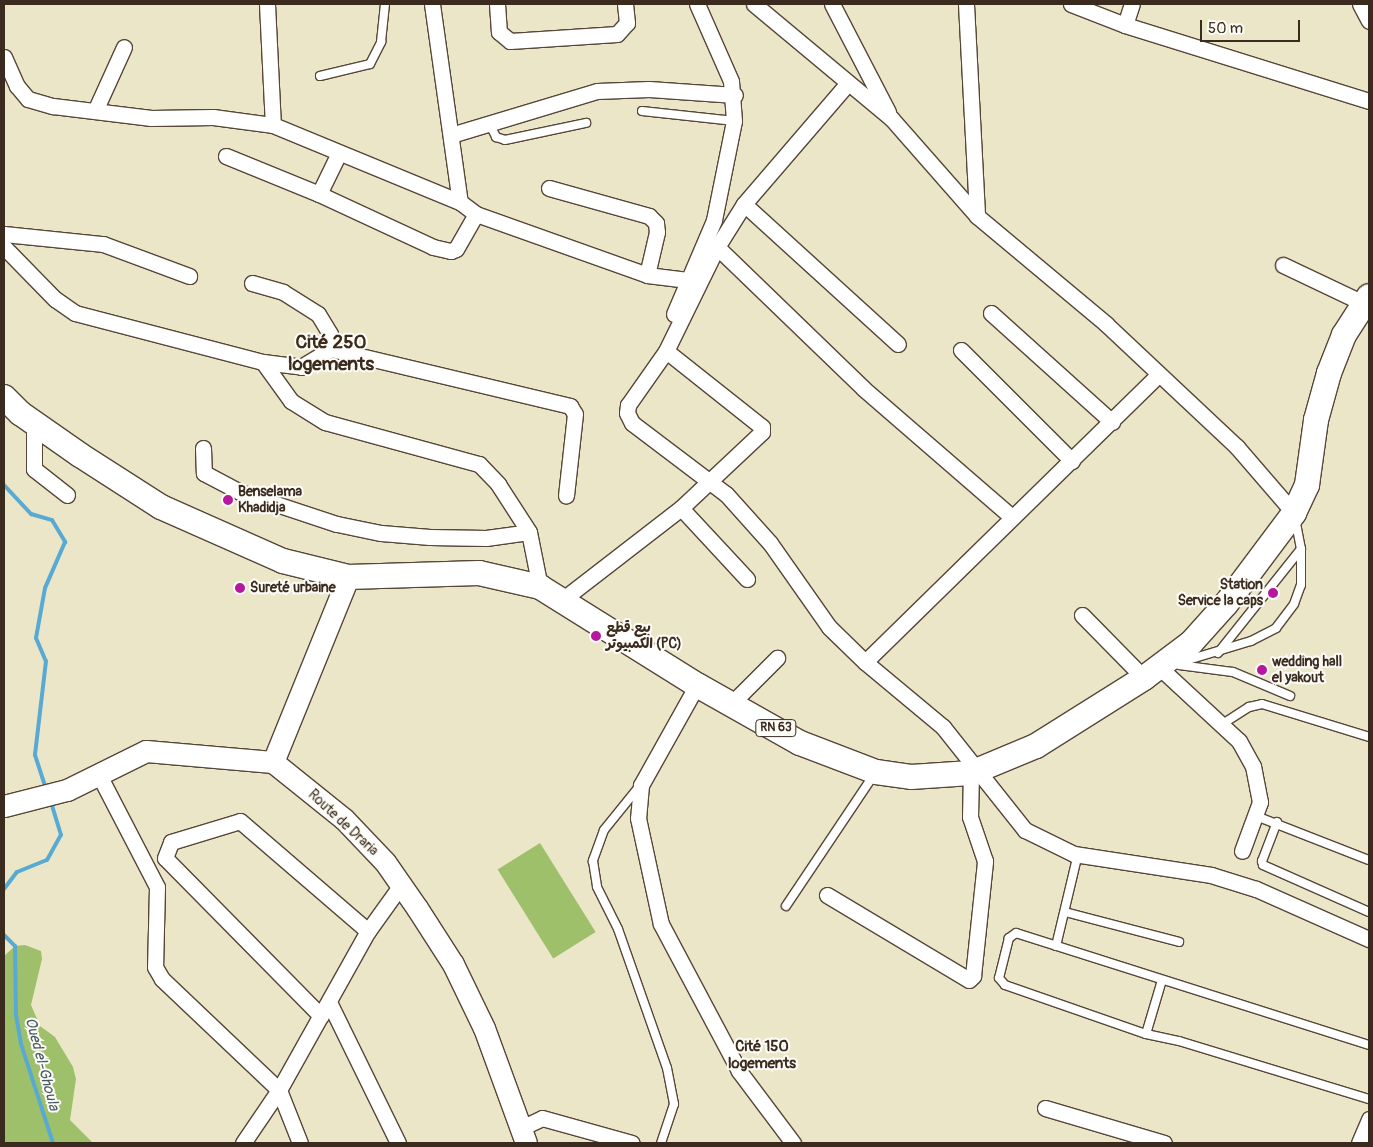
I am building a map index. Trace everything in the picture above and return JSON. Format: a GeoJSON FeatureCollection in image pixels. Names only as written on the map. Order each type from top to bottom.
{"type":"FeatureCollection","features":[{"type":"Feature","properties":{"kind":"main road","name":"RN 63"},"geometry":{"type":"LineString","coordinates":[[4,397],[34,423],[161,507],[282,561],[348,577],[479,573],[540,586],[697,686],[732,703],[800,743],[876,772],[911,777],[973,772],[1044,742],[1159,670],[1191,643],[1220,611],[1294,513],[1307,486],[1316,420],[1329,373],[1344,334],[1366,299]]}},
{"type":"Feature","properties":{"kind":"main road"},"geometry":{"type":"LineString","coordinates":[[8,805],[67,790],[146,751],[272,762],[348,577]]}},
{"type":"Feature","properties":{"kind":"main road","name":"Route de Draria"},"geometry":{"type":"LineString","coordinates":[[272,762],[344,820],[385,862],[401,885],[453,964],[484,1028],[524,1136]]}},
{"type":"Feature","properties":{"kind":"street"},"geometry":{"type":"LineString","coordinates":[[267,4],[273,125]]}},
{"type":"Feature","properties":{"kind":"street"},"geometry":{"type":"LineString","coordinates":[[432,4],[460,202]]}},
{"type":"Feature","properties":{"kind":"street"},"geometry":{"type":"LineString","coordinates":[[497,4],[498,32],[510,41],[618,34],[627,23],[625,4]]}},
{"type":"Feature","properties":{"kind":"street"},"geometry":{"type":"LineString","coordinates":[[647,377],[714,220],[734,121],[735,95],[697,4]]}},
{"type":"Feature","properties":{"kind":"street"},"geometry":{"type":"LineString","coordinates":[[754,4],[891,118],[977,216],[1106,324],[1158,375],[1237,447],[1294,513]]}},
{"type":"Feature","properties":{"kind":"street"},"geometry":{"type":"LineString","coordinates":[[832,4],[891,118]]}},
{"type":"Feature","properties":{"kind":"street"},"geometry":{"type":"LineString","coordinates":[[966,4],[977,216]]}},
{"type":"Feature","properties":{"kind":"street"},"geometry":{"type":"LineString","coordinates":[[1072,4],[1125,25],[1369,101]]}},
{"type":"Feature","properties":{"kind":"street"},"geometry":{"type":"LineString","coordinates":[[1125,25],[1132,4]]}},
{"type":"Feature","properties":{"kind":"street"},"geometry":{"type":"LineString","coordinates":[[1360,4],[1369,22]]}},
{"type":"Feature","properties":{"kind":"street"},"geometry":{"type":"LineString","coordinates":[[95,111],[124,47]]}},
{"type":"Feature","properties":{"kind":"street"},"geometry":{"type":"LineString","coordinates":[[4,57],[17,86],[28,99],[53,106],[151,118],[240,118],[273,125],[460,202],[476,214],[647,275],[688,280]]}},
{"type":"Feature","properties":{"kind":"street"},"geometry":{"type":"LineString","coordinates":[[848,83],[744,204],[717,247],[666,351],[628,405],[627,413],[632,423],[712,482],[770,543],[829,627],[865,662],[943,727],[973,772],[1025,830],[1047,843],[1078,854],[1211,876],[1256,889],[1369,939]]}},
{"type":"Feature","properties":{"kind":"street"},"geometry":{"type":"LineString","coordinates":[[450,135],[597,91],[649,89],[735,95]]}},
{"type":"Feature","properties":{"kind":"street"},"geometry":{"type":"LineString","coordinates":[[319,194],[339,153]]}},
{"type":"Feature","properties":{"kind":"street"},"geometry":{"type":"LineString","coordinates":[[226,156],[319,194],[432,247],[451,251],[464,240],[476,214]]}},
{"type":"Feature","properties":{"kind":"street"},"geometry":{"type":"LineString","coordinates":[[549,188],[649,216],[657,232],[647,275]]}},
{"type":"Feature","properties":{"kind":"street"},"geometry":{"type":"LineString","coordinates":[[744,204],[898,344]]}},
{"type":"Feature","properties":{"kind":"street"},"geometry":{"type":"LineString","coordinates":[[4,234],[102,244],[188,276]]}},
{"type":"Feature","properties":{"kind":"street"},"geometry":{"type":"LineString","coordinates":[[4,247],[55,299],[75,312],[263,362],[300,367],[331,349],[574,409],[566,496]]}},
{"type":"Feature","properties":{"kind":"street"},"geometry":{"type":"LineString","coordinates":[[717,247],[857,383],[1012,517]]}},
{"type":"Feature","properties":{"kind":"street"},"geometry":{"type":"LineString","coordinates":[[1283,265],[1366,299]]}},
{"type":"Feature","properties":{"kind":"street"},"geometry":{"type":"LineString","coordinates":[[252,283],[282,292],[318,314],[330,334],[331,349]]}},
{"type":"Feature","properties":{"kind":"street"},"geometry":{"type":"LineString","coordinates":[[991,313],[1112,422]]}},
{"type":"Feature","properties":{"kind":"street"},"geometry":{"type":"LineString","coordinates":[[961,350],[1072,461]]}},
{"type":"Feature","properties":{"kind":"street"},"geometry":{"type":"LineString","coordinates":[[562,600],[712,482],[763,429],[666,351]]}},
{"type":"Feature","properties":{"kind":"street"},"geometry":{"type":"LineString","coordinates":[[263,362],[291,401],[324,422],[479,464],[498,484],[529,532],[540,586]]}},
{"type":"Feature","properties":{"kind":"street"},"geometry":{"type":"LineString","coordinates":[[865,662],[1158,375]]}},
{"type":"Feature","properties":{"kind":"street"},"geometry":{"type":"LineString","coordinates":[[34,423],[34,469],[67,495]]}},
{"type":"Feature","properties":{"kind":"street"},"geometry":{"type":"LineString","coordinates":[[203,448],[204,473],[240,492],[337,524],[381,533],[430,537],[486,538],[529,532]]}},
{"type":"Feature","properties":{"kind":"street"},"geometry":{"type":"LineString","coordinates":[[681,508],[747,579]]}},
{"type":"Feature","properties":{"kind":"street"},"geometry":{"type":"LineString","coordinates":[[1082,615],[1159,670],[1239,741],[1252,766],[1259,787],[1256,816],[1242,851]]}},
{"type":"Feature","properties":{"kind":"street"},"geometry":{"type":"LineString","coordinates":[[732,703],[777,658]]}},
{"type":"Feature","properties":{"kind":"street"},"geometry":{"type":"LineString","coordinates":[[697,686],[641,785],[638,818],[661,924],[739,1071],[793,1143]]}},
{"type":"Feature","properties":{"kind":"street"},"geometry":{"type":"LineString","coordinates":[[827,895],[969,980],[973,976],[985,861],[970,817],[973,772]]}},
{"type":"Feature","properties":{"kind":"street"},"geometry":{"type":"LineString","coordinates":[[99,775],[157,887],[156,967],[159,973],[279,1090],[300,1143]]}},
{"type":"Feature","properties":{"kind":"street"},"geometry":{"type":"LineString","coordinates":[[165,858],[171,842],[240,821],[368,931]]}},
{"type":"Feature","properties":{"kind":"street"},"geometry":{"type":"LineString","coordinates":[[145,864],[165,858]]}},
{"type":"Feature","properties":{"kind":"street"},"geometry":{"type":"LineString","coordinates":[[165,858],[321,1016]]}},
{"type":"Feature","properties":{"kind":"street"},"geometry":{"type":"LineString","coordinates":[[243,1143],[279,1090],[368,931],[401,885]]}},
{"type":"Feature","properties":{"kind":"street"},"geometry":{"type":"LineString","coordinates":[[329,1002],[398,1143]]}},
{"type":"Feature","properties":{"kind":"street"},"geometry":{"type":"LineString","coordinates":[[1045,1108],[1164,1143]]}},
{"type":"Feature","properties":{"kind":"street"},"geometry":{"type":"LineString","coordinates":[[524,1136],[542,1118],[632,1143]]}},
{"type":"Feature","properties":{"kind":"street"},"geometry":{"type":"LineString","coordinates":[[1359,1143],[1369,1119]]}},
{"type":"Feature","properties":{"kind":"lane"},"geometry":{"type":"LineString","coordinates":[[320,76],[370,64],[381,42],[385,4]]}},
{"type":"Feature","properties":{"kind":"lane"},"geometry":{"type":"LineString","coordinates":[[642,111],[734,121]]}},
{"type":"Feature","properties":{"kind":"lane"},"geometry":{"type":"LineString","coordinates":[[489,123],[496,137],[505,140],[586,123]]}},
{"type":"Feature","properties":{"kind":"lane"},"geometry":{"type":"LineString","coordinates":[[1159,670],[1218,653],[1251,641],[1276,628],[1294,604],[1301,585],[1301,549],[1294,513]]}},
{"type":"Feature","properties":{"kind":"lane"},"geometry":{"type":"LineString","coordinates":[[1218,653],[1301,549]]}},
{"type":"Feature","properties":{"kind":"lane"},"geometry":{"type":"LineString","coordinates":[[1159,670],[1233,672],[1290,696]]}},
{"type":"Feature","properties":{"kind":"lane"},"geometry":{"type":"LineString","coordinates":[[1221,725],[1250,707],[1262,704],[1369,737]]}},
{"type":"Feature","properties":{"kind":"lane"},"geometry":{"type":"LineString","coordinates":[[786,906],[876,772]]}},
{"type":"Feature","properties":{"kind":"lane"},"geometry":{"type":"LineString","coordinates":[[641,785],[604,830],[593,860],[597,887],[618,929],[667,1068],[674,1104],[661,1143]]}},
{"type":"Feature","properties":{"kind":"lane"},"geometry":{"type":"LineString","coordinates":[[1256,816],[1277,822],[1369,860]]}},
{"type":"Feature","properties":{"kind":"lane"},"geometry":{"type":"LineString","coordinates":[[1277,822],[1262,862],[1263,865],[1369,912]]}},
{"type":"Feature","properties":{"kind":"lane"},"geometry":{"type":"LineString","coordinates":[[1056,946],[1078,854]]}},
{"type":"Feature","properties":{"kind":"lane"},"geometry":{"type":"LineString","coordinates":[[1065,912],[1179,942]]}},
{"type":"Feature","properties":{"kind":"lane"},"geometry":{"type":"LineString","coordinates":[[1369,1046],[1016,933],[1009,938],[999,978],[1005,985],[1146,1034],[1179,1041],[1369,1098]]}},
{"type":"Feature","properties":{"kind":"lane"},"geometry":{"type":"LineString","coordinates":[[1146,1034],[1162,980]]}},
{"type":"Feature","properties":{"kind":"green space"},"geometry":{"type":"Polygon","coordinates":[[[540,843],[596,932],[553,959],[498,869],[540,843]]]}},
{"type":"Feature","properties":{"kind":"green space"},"geometry":{"type":"Polygon","coordinates":[[[25,945],[41,951],[42,959],[31,1005],[40,1026],[55,1037],[73,1067],[76,1079],[70,1120],[93,1143],[4,1143],[4,956],[15,946],[25,945]]]}},
{"type":"Feature","properties":{"kind":"waterway","name":"Oued el-Ghoula"},"geometry":{"type":"LineString","coordinates":[[4,485],[31,514],[52,520],[65,542],[45,588],[36,638],[46,661],[35,755],[46,788]]}},
{"type":"Feature","properties":{"kind":"waterway","name":"Oued el-Ghoula"},"geometry":{"type":"LineString","coordinates":[[4,889],[17,872],[47,860],[61,835],[51,802]]}},
{"type":"Feature","properties":{"kind":"waterway","name":"Oued el-Ghoula"},"geometry":{"type":"LineString","coordinates":[[4,935],[15,946],[16,1015],[21,1044],[53,1143]]}},
{"type":"Feature","properties":{"kind":"place","name":"Benselama Khadidja"},"geometry":{"type":"Point","coordinates":[228,500]}},
{"type":"Feature","properties":{"kind":"place","name":"Sureté urbaine"},"geometry":{"type":"Point","coordinates":[240,588]}},
{"type":"Feature","properties":{"kind":"place","name":"Station Service la caps"},"geometry":{"type":"Point","coordinates":[1273,593]}},
{"type":"Feature","properties":{"kind":"place","name":"بيع قطع الكمبيوتر (PC)"},"geometry":{"type":"Point","coordinates":[596,636]}},
{"type":"Feature","properties":{"kind":"place","name":"wedding hall el yakout"},"geometry":{"type":"Point","coordinates":[1262,670]}},
{"type":"Feature","properties":{"kind":"district","name":"Cité 250 logements"},"geometry":{"type":"Point","coordinates":[331,354]}},
{"type":"Feature","properties":{"kind":"district","name":"Cité 150 logements"},"geometry":{"type":"Point","coordinates":[762,1054]}}]}
